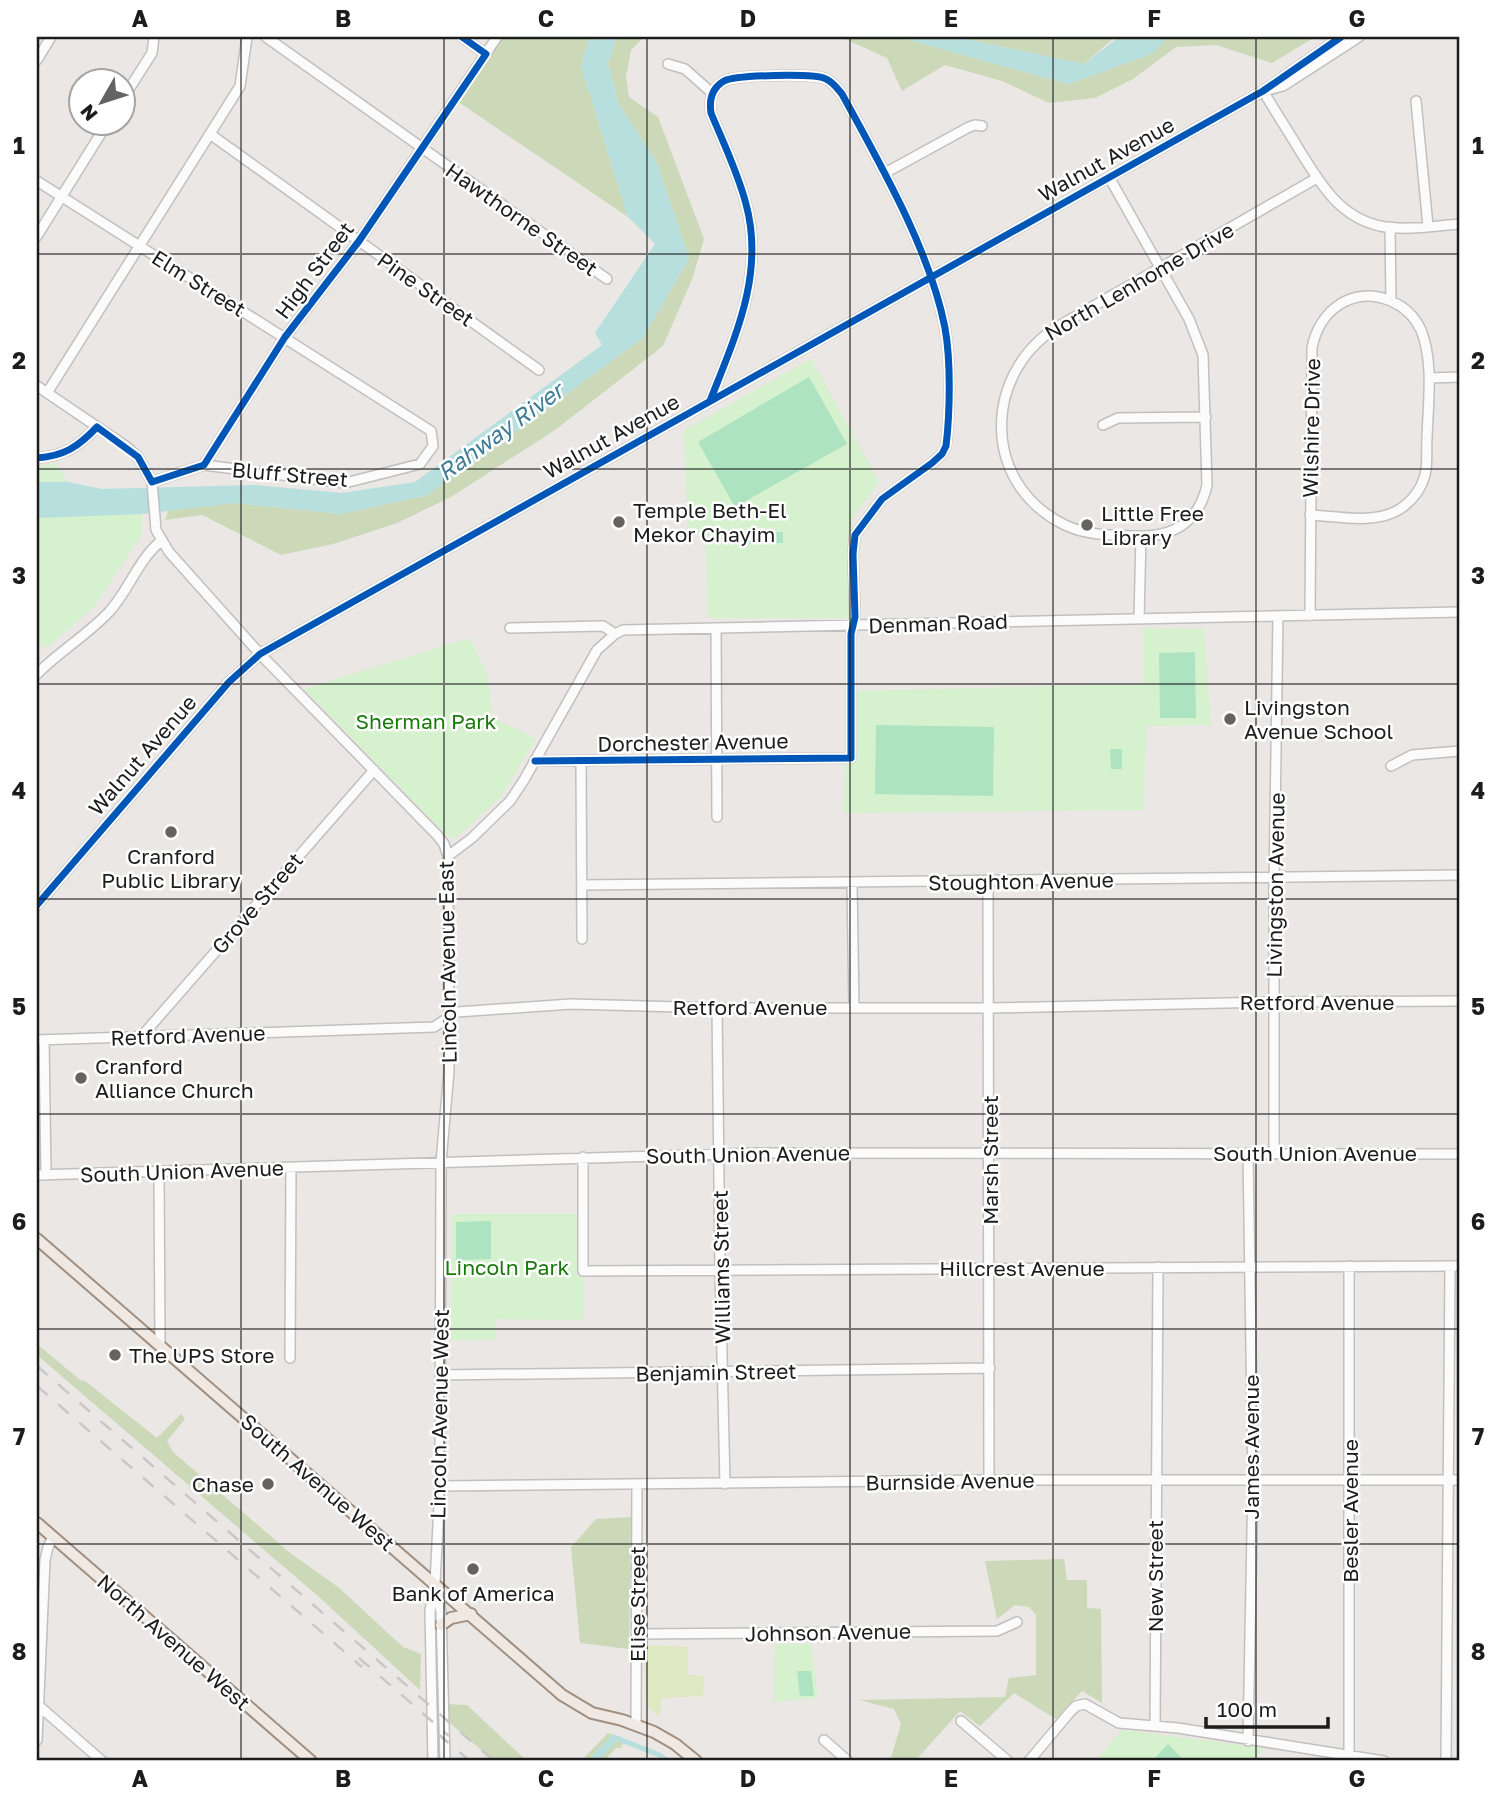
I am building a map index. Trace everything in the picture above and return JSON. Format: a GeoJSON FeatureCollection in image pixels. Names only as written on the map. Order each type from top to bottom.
{"type":"FeatureCollection","features":[{"type":"Feature","properties":{"kind":"main road","name":"South Avenue West"},"geometry":{"type":"LineString","coordinates":[[37,1239],[562,1695],[580,1707],[636,1724],[675,1744],[696,1761]]}},
{"type":"Feature","properties":{"kind":"main road","name":"North Avenue West"},"geometry":{"type":"LineString","coordinates":[[37,1523],[311,1761]]}},
{"type":"Feature","properties":{"kind":"main road"},"geometry":{"type":"LineString","coordinates":[[441,1625],[451,1618],[471,1614]]}},
{"type":"Feature","properties":{"kind":"street"},"geometry":{"type":"LineString","coordinates":[[37,60],[51,37]]}},
{"type":"Feature","properties":{"kind":"street"},"geometry":{"type":"LineString","coordinates":[[136,78],[152,53],[154,37]]}},
{"type":"Feature","properties":{"kind":"street"},"geometry":{"type":"LineString","coordinates":[[47,393],[240,86],[247,37]]}},
{"type":"Feature","properties":{"kind":"street","name":"Hawthorne Street"},"geometry":{"type":"LineString","coordinates":[[266,37],[607,279]]}},
{"type":"Feature","properties":{"kind":"street"},"geometry":{"type":"LineString","coordinates":[[462,37],[486,54]]}},
{"type":"Feature","properties":{"kind":"street","name":"High Street"},"geometry":{"type":"LineString","coordinates":[[204,465],[285,337],[359,241],[497,37]]}},
{"type":"Feature","properties":{"kind":"street","name":"Walnut Avenue"},"geometry":{"type":"LineString","coordinates":[[37,905],[229,682],[260,654],[1263,91],[1341,37]]}},
{"type":"Feature","properties":{"kind":"street","name":"Walnut Avenue"},"geometry":{"type":"LineString","coordinates":[[1263,91],[1283,86],[1359,37]]}},
{"type":"Feature","properties":{"kind":"street"},"geometry":{"type":"LineString","coordinates":[[668,64],[685,69],[712,93]]}},
{"type":"Feature","properties":{"kind":"street"},"geometry":{"type":"LineString","coordinates":[[710,401],[745,307],[753,251],[746,201],[711,113],[709,104],[712,93],[730,78],[804,75],[824,78],[842,94],[885,173],[931,277],[941,309],[948,352],[946,446],[932,463],[882,499],[855,535],[853,626]]}},
{"type":"Feature","properties":{"kind":"street"},"geometry":{"type":"LineString","coordinates":[[1263,91],[1328,195],[1350,214],[1390,227],[1460,224]]}},
{"type":"Feature","properties":{"kind":"street"},"geometry":{"type":"LineString","coordinates":[[1416,102],[1428,226]]}},
{"type":"Feature","properties":{"kind":"street"},"geometry":{"type":"LineString","coordinates":[[885,173],[969,127],[982,126]]}},
{"type":"Feature","properties":{"kind":"street","name":"Pine Street"},"geometry":{"type":"LineString","coordinates":[[209,134],[540,370]]}},
{"type":"Feature","properties":{"kind":"street"},"geometry":{"type":"LineString","coordinates":[[37,236],[99,136]]}},
{"type":"Feature","properties":{"kind":"street"},"geometry":{"type":"LineString","coordinates":[[1109,177],[1189,319],[1203,355],[1207,485],[1199,508],[1188,522],[1172,531],[1155,536],[1141,536],[1139,619]]}},
{"type":"Feature","properties":{"kind":"street","name":"North Lenhome Drive"},"geometry":{"type":"LineString","coordinates":[[1141,536],[1085,532],[1044,512],[1028,496],[1012,471],[1004,449],[1001,415],[1009,381],[1020,360],[1035,343],[1054,329],[1317,178]]}},
{"type":"Feature","properties":{"kind":"street","name":"Elm Street"},"geometry":{"type":"LineString","coordinates":[[37,181],[431,431]]}},
{"type":"Feature","properties":{"kind":"street"},"geometry":{"type":"LineString","coordinates":[[1310,515],[1381,517],[1398,511],[1415,495],[1426,468],[1429,378],[1422,333],[1410,313],[1391,300],[1390,227]]}},
{"type":"Feature","properties":{"kind":"street","name":"Wilshire Drive"},"geometry":{"type":"LineString","coordinates":[[1310,616],[1314,337],[1325,316],[1344,301],[1367,296],[1391,300]]}},
{"type":"Feature","properties":{"kind":"street"},"geometry":{"type":"LineString","coordinates":[[1429,378],[1460,377]]}},
{"type":"Feature","properties":{"kind":"street"},"geometry":{"type":"LineString","coordinates":[[37,386],[138,457],[153,484],[204,465]]}},
{"type":"Feature","properties":{"kind":"street"},"geometry":{"type":"LineString","coordinates":[[1103,425],[1118,418],[1206,417]]}},
{"type":"Feature","properties":{"kind":"street"},"geometry":{"type":"LineString","coordinates":[[37,458],[56,456],[71,450],[97,427]]}},
{"type":"Feature","properties":{"kind":"street","name":"Bluff Street"},"geometry":{"type":"LineString","coordinates":[[204,465],[345,484],[420,464],[433,446],[431,431]]}},
{"type":"Feature","properties":{"kind":"street","name":"Lincoln Avenue East"},"geometry":{"type":"LineString","coordinates":[[153,484],[154,518],[161,541],[260,654],[437,835],[448,856],[449,1071],[441,1162]]}},
{"type":"Feature","properties":{"kind":"street"},"geometry":{"type":"LineString","coordinates":[[37,674],[109,612],[133,579],[143,559],[161,541]]}},
{"type":"Feature","properties":{"kind":"street","name":"Denman Road"},"geometry":{"type":"LineString","coordinates":[[615,634],[632,629],[1460,612]]}},
{"type":"Feature","properties":{"kind":"street","name":"Livingston Avenue"},"geometry":{"type":"LineString","coordinates":[[1274,1153],[1278,616]]}},
{"type":"Feature","properties":{"kind":"street"},"geometry":{"type":"LineString","coordinates":[[448,856],[494,818],[509,801],[535,761],[597,650],[615,634],[603,626],[510,628]]}},
{"type":"Feature","properties":{"kind":"street","name":"Dorchester Avenue"},"geometry":{"type":"LineString","coordinates":[[535,761],[850,758],[853,626]]}},
{"type":"Feature","properties":{"kind":"street"},"geometry":{"type":"LineString","coordinates":[[716,628],[717,817]]}},
{"type":"Feature","properties":{"kind":"street"},"geometry":{"type":"LineString","coordinates":[[1391,765],[1412,755],[1460,751]]}},
{"type":"Feature","properties":{"kind":"street"},"geometry":{"type":"LineString","coordinates":[[581,761],[582,939]]}},
{"type":"Feature","properties":{"kind":"street","name":"Grove Street"},"geometry":{"type":"LineString","coordinates":[[141,1037],[374,770]]}},
{"type":"Feature","properties":{"kind":"street","name":"Stoughton Avenue"},"geometry":{"type":"LineString","coordinates":[[583,885],[1460,875]]}},
{"type":"Feature","properties":{"kind":"street","name":"Marsh Street"},"geometry":{"type":"LineString","coordinates":[[988,881],[989,1480]]}},
{"type":"Feature","properties":{"kind":"street"},"geometry":{"type":"LineString","coordinates":[[852,883],[854,1007]]}},
{"type":"Feature","properties":{"kind":"street","name":"Retford Avenue"},"geometry":{"type":"LineString","coordinates":[[41,1040],[434,1027],[457,1012],[572,1004],[717,1008],[989,1008],[1460,1001]]}},
{"type":"Feature","properties":{"kind":"street","name":"Williams Street"},"geometry":{"type":"LineString","coordinates":[[717,1008],[725,1484]]}},
{"type":"Feature","properties":{"kind":"street"},"geometry":{"type":"LineString","coordinates":[[41,1040],[42,1175]]}},
{"type":"Feature","properties":{"kind":"street","name":"James Avenue"},"geometry":{"type":"LineString","coordinates":[[1248,1153],[1252,1480],[1248,1741]]}},
{"type":"Feature","properties":{"kind":"street","name":"South Union Avenue"},"geometry":{"type":"LineString","coordinates":[[42,1175],[719,1154],[1460,1154]]}},
{"type":"Feature","properties":{"kind":"street","name":"Hillcrest Avenue"},"geometry":{"type":"LineString","coordinates":[[583,1157],[583,1271],[1455,1266]]}},
{"type":"Feature","properties":{"kind":"street","name":"Lincoln Avenue West"},"geometry":{"type":"LineString","coordinates":[[433,1761],[429,1611],[435,1583],[440,1486],[441,1162]]}},
{"type":"Feature","properties":{"kind":"street"},"geometry":{"type":"LineString","coordinates":[[290,1167],[290,1358]]}},
{"type":"Feature","properties":{"kind":"street"},"geometry":{"type":"LineString","coordinates":[[159,1172],[160,1345]]}},
{"type":"Feature","properties":{"kind":"street","name":"Besler Avenue"},"geometry":{"type":"LineString","coordinates":[[1349,1266],[1349,1756]]}},
{"type":"Feature","properties":{"kind":"street"},"geometry":{"type":"LineString","coordinates":[[1446,1761],[1448,1480],[1455,1266]]}},
{"type":"Feature","properties":{"kind":"street","name":"New Street"},"geometry":{"type":"LineString","coordinates":[[1155,1726],[1158,1267]]}},
{"type":"Feature","properties":{"kind":"street","name":"Benjamin Street"},"geometry":{"type":"LineString","coordinates":[[441,1375],[990,1368]]}},
{"type":"Feature","properties":{"kind":"street","name":"Burnside Avenue"},"geometry":{"type":"LineString","coordinates":[[440,1486],[989,1480],[1460,1480]]}},
{"type":"Feature","properties":{"kind":"street","name":"Elise Street"},"geometry":{"type":"LineString","coordinates":[[636,1724],[637,1484]]}},
{"type":"Feature","properties":{"kind":"street"},"geometry":{"type":"LineString","coordinates":[[37,1740],[45,1560],[53,1537]]}},
{"type":"Feature","properties":{"kind":"street","name":"Lincoln Avenue West"},"geometry":{"type":"LineString","coordinates":[[435,1583],[442,1612],[445,1761]]}},
{"type":"Feature","properties":{"kind":"street","name":"Johnson Avenue"},"geometry":{"type":"LineString","coordinates":[[637,1634],[997,1631],[1017,1622]]}},
{"type":"Feature","properties":{"kind":"street"},"geometry":{"type":"LineString","coordinates":[[1028,1761],[1070,1712],[1080,1704],[1090,1704],[1119,1723],[1155,1726],[1384,1761]]}},
{"type":"Feature","properties":{"kind":"street"},"geometry":{"type":"LineString","coordinates":[[39,1706],[102,1761]]}},
{"type":"Feature","properties":{"kind":"street"},"geometry":{"type":"LineString","coordinates":[[961,1721],[1008,1761]]}},
{"type":"Feature","properties":{"kind":"street"},"geometry":{"type":"LineString","coordinates":[[824,1740],[848,1761]]}},
{"type":"Feature","properties":{"kind":"street"},"geometry":{"type":"LineString","coordinates":[[1323,1752],[1334,1761]]}},
{"type":"Feature","properties":{"kind":"green space"},"geometry":{"type":"Polygon","coordinates":[[[501,37],[590,37],[581,66],[628,217],[457,101],[501,37]]]}},
{"type":"Feature","properties":{"kind":"green space"},"geometry":{"type":"Polygon","coordinates":[[[617,37],[644,37],[631,50],[626,77],[629,97],[658,117],[704,239],[693,277],[663,346],[555,430],[451,497],[397,523],[333,544],[281,555],[202,515],[165,520],[169,510],[235,503],[341,514],[428,495],[643,338],[689,258],[657,163],[618,103],[608,64],[617,37]]]}},
{"type":"Feature","properties":{"kind":"green space"},"geometry":{"type":"Polygon","coordinates":[[[834,37],[898,37],[1069,84],[1154,53],[1167,37],[1315,37],[1272,63],[1216,45],[1176,47],[1133,79],[1095,98],[1049,103],[1002,81],[945,65],[902,91],[887,58],[843,38],[834,37]]]}},
{"type":"Feature","properties":{"kind":"green space"},"geometry":{"type":"Polygon","coordinates":[[[955,37],[1115,37],[1084,64],[955,37]]]}},
{"type":"Feature","properties":{"kind":"green space"},"geometry":{"type":"Polygon","coordinates":[[[811,359],[879,482],[852,518],[856,691],[1143,684],[1143,628],[1204,629],[1211,725],[1146,726],[1144,810],[844,813],[849,618],[708,618],[705,534],[688,534],[684,430],[811,359]]]}},
{"type":"Feature","properties":{"kind":"green space"},"geometry":{"type":"Polygon","coordinates":[[[809,377],[847,444],[735,507],[698,442],[809,377]]]}},
{"type":"Feature","properties":{"kind":"green space"},"geometry":{"type":"Polygon","coordinates":[[[54,463],[68,482],[67,515],[142,514],[142,534],[94,607],[46,648],[37,641],[37,467],[54,463]]]}},
{"type":"Feature","properties":{"kind":"green space"},"geometry":{"type":"Polygon","coordinates":[[[783,532],[783,543],[749,544],[749,533],[783,532]]]}},
{"type":"Feature","properties":{"kind":"green space","name":"Sherman Park"},"geometry":{"type":"Polygon","coordinates":[[[470,638],[488,677],[492,717],[536,739],[500,798],[455,838],[448,837],[304,689],[470,638]]]}},
{"type":"Feature","properties":{"kind":"green space"},"geometry":{"type":"Polygon","coordinates":[[[1195,652],[1196,718],[1160,718],[1159,653],[1195,652]]]}},
{"type":"Feature","properties":{"kind":"green space"},"geometry":{"type":"Polygon","coordinates":[[[876,725],[994,727],[993,796],[875,794],[876,725]]]}},
{"type":"Feature","properties":{"kind":"green space"},"geometry":{"type":"Polygon","coordinates":[[[1110,749],[1122,749],[1122,769],[1111,769],[1110,749]]]}},
{"type":"Feature","properties":{"kind":"green space","name":"Lincoln Park"},"geometry":{"type":"Polygon","coordinates":[[[452,1214],[577,1214],[577,1276],[583,1276],[583,1320],[496,1319],[495,1340],[451,1340],[452,1214]]]}},
{"type":"Feature","properties":{"kind":"green space"},"geometry":{"type":"Polygon","coordinates":[[[491,1221],[491,1259],[456,1260],[456,1222],[491,1221]]]}},
{"type":"Feature","properties":{"kind":"green space"},"geometry":{"type":"Polygon","coordinates":[[[37,1344],[157,1438],[181,1414],[185,1419],[167,1441],[173,1452],[289,1552],[338,1587],[403,1647],[421,1654],[420,1690],[319,1597],[37,1355],[37,1344]]]}},
{"type":"Feature","properties":{"kind":"green space"},"geometry":{"type":"Polygon","coordinates":[[[631,1517],[629,1649],[580,1643],[571,1547],[596,1519],[631,1517]]]}},
{"type":"Feature","properties":{"kind":"green space"},"geometry":{"type":"Polygon","coordinates":[[[1064,1559],[1067,1580],[1087,1580],[1087,1608],[1101,1609],[1102,1703],[1082,1691],[1056,1719],[1014,1693],[980,1726],[960,1711],[915,1761],[890,1761],[901,1724],[894,1709],[859,1700],[1005,1697],[1009,1678],[1036,1675],[1036,1615],[1029,1607],[1015,1605],[997,1619],[985,1561],[1064,1559]]]}},
{"type":"Feature","properties":{"kind":"green space"},"geometry":{"type":"Polygon","coordinates":[[[775,1644],[811,1644],[818,1698],[774,1702],[775,1644]]]}},
{"type":"Feature","properties":{"kind":"green space"},"geometry":{"type":"Polygon","coordinates":[[[645,1645],[688,1647],[688,1675],[704,1676],[703,1696],[661,1698],[661,1711],[657,1715],[647,1705],[645,1645]]]}},
{"type":"Feature","properties":{"kind":"green space"},"geometry":{"type":"Polygon","coordinates":[[[797,1671],[811,1671],[814,1696],[800,1696],[797,1671]]]}},
{"type":"Feature","properties":{"kind":"green space"},"geometry":{"type":"Polygon","coordinates":[[[445,1704],[467,1705],[527,1761],[494,1761],[443,1717],[445,1704]]]}},
{"type":"Feature","properties":{"kind":"green space"},"geometry":{"type":"Polygon","coordinates":[[[1122,1730],[1264,1748],[1253,1761],[1095,1761],[1122,1730]]]}},
{"type":"Feature","properties":{"kind":"green space"},"geometry":{"type":"Polygon","coordinates":[[[608,1733],[625,1739],[621,1748],[616,1748],[604,1761],[581,1761],[608,1733]]]}},
{"type":"Feature","properties":{"kind":"green space"},"geometry":{"type":"Polygon","coordinates":[[[1168,1744],[1185,1761],[1152,1761],[1168,1744]]]}},
{"type":"Feature","properties":{"kind":"water","name":"Rahway River"},"geometry":{"type":"Polygon","coordinates":[[[590,37],[617,37],[608,64],[618,103],[657,163],[689,258],[643,338],[428,495],[341,514],[235,503],[142,514],[37,518],[37,482],[68,482],[102,489],[254,485],[342,493],[415,482],[602,345],[595,333],[655,244],[628,217],[581,66],[590,37]]]}},
{"type":"Feature","properties":{"kind":"water"},"geometry":{"type":"Polygon","coordinates":[[[898,37],[955,37],[1084,64],[1119,37],[1167,37],[1154,53],[1069,84],[898,37]]]}},
{"type":"Feature","properties":{"kind":"water"},"geometry":{"type":"Polygon","coordinates":[[[613,1734],[661,1753],[672,1761],[663,1761],[617,1741],[598,1761],[587,1761],[613,1734]]]}},
{"type":"Feature","properties":{"kind":"railway"},"geometry":{"type":"LineString","coordinates":[[37,1366],[494,1761]]}},
{"type":"Feature","properties":{"kind":"railway"},"geometry":{"type":"LineString","coordinates":[[37,1386],[362,1667]]}},
{"type":"Feature","properties":{"kind":"railway"},"geometry":{"type":"LineString","coordinates":[[359,1658],[449,1736]]}},
{"type":"Feature","properties":{"kind":"railway"},"geometry":{"type":"LineString","coordinates":[[438,1734],[470,1761]]}},
{"type":"Feature","properties":{"kind":"cycle path"},"geometry":{"type":"LineString","coordinates":[[37,458],[70,449],[97,427],[138,457],[152,482],[204,465],[285,337],[359,241],[486,54],[462,37]]}},
{"type":"Feature","properties":{"kind":"cycle path"},"geometry":{"type":"LineString","coordinates":[[37,905],[229,682],[260,654],[1263,91],[1341,37]]}},
{"type":"Feature","properties":{"kind":"cycle path"},"geometry":{"type":"LineString","coordinates":[[535,761],[851,758],[851,634],[855,617],[855,535],[882,499],[942,454],[946,446],[949,371],[947,341],[938,298],[916,238],[842,94],[826,79],[792,75],[731,79],[720,84],[712,95],[711,113],[735,169],[746,204],[752,255],[744,305],[710,401]]}},
{"type":"Feature","properties":{"kind":"place","name":"Temple Beth-El Mekor Chayim"},"geometry":{"type":"Point","coordinates":[619,522]}},
{"type":"Feature","properties":{"kind":"place","name":"Little Free Library"},"geometry":{"type":"Point","coordinates":[1087,525]}},
{"type":"Feature","properties":{"kind":"place","name":"Livingston Avenue School"},"geometry":{"type":"Point","coordinates":[1230,719]}},
{"type":"Feature","properties":{"kind":"place","name":"Cranford Public Library"},"geometry":{"type":"Point","coordinates":[171,832]}},
{"type":"Feature","properties":{"kind":"place","name":"Cranford Alliance Church"},"geometry":{"type":"Point","coordinates":[81,1078]}},
{"type":"Feature","properties":{"kind":"place","name":"The UPS Store"},"geometry":{"type":"Point","coordinates":[115,1355]}},
{"type":"Feature","properties":{"kind":"place","name":"Chase"},"geometry":{"type":"Point","coordinates":[268,1484]}},
{"type":"Feature","properties":{"kind":"place","name":"Bank of America"},"geometry":{"type":"Point","coordinates":[473,1569]}}]}
